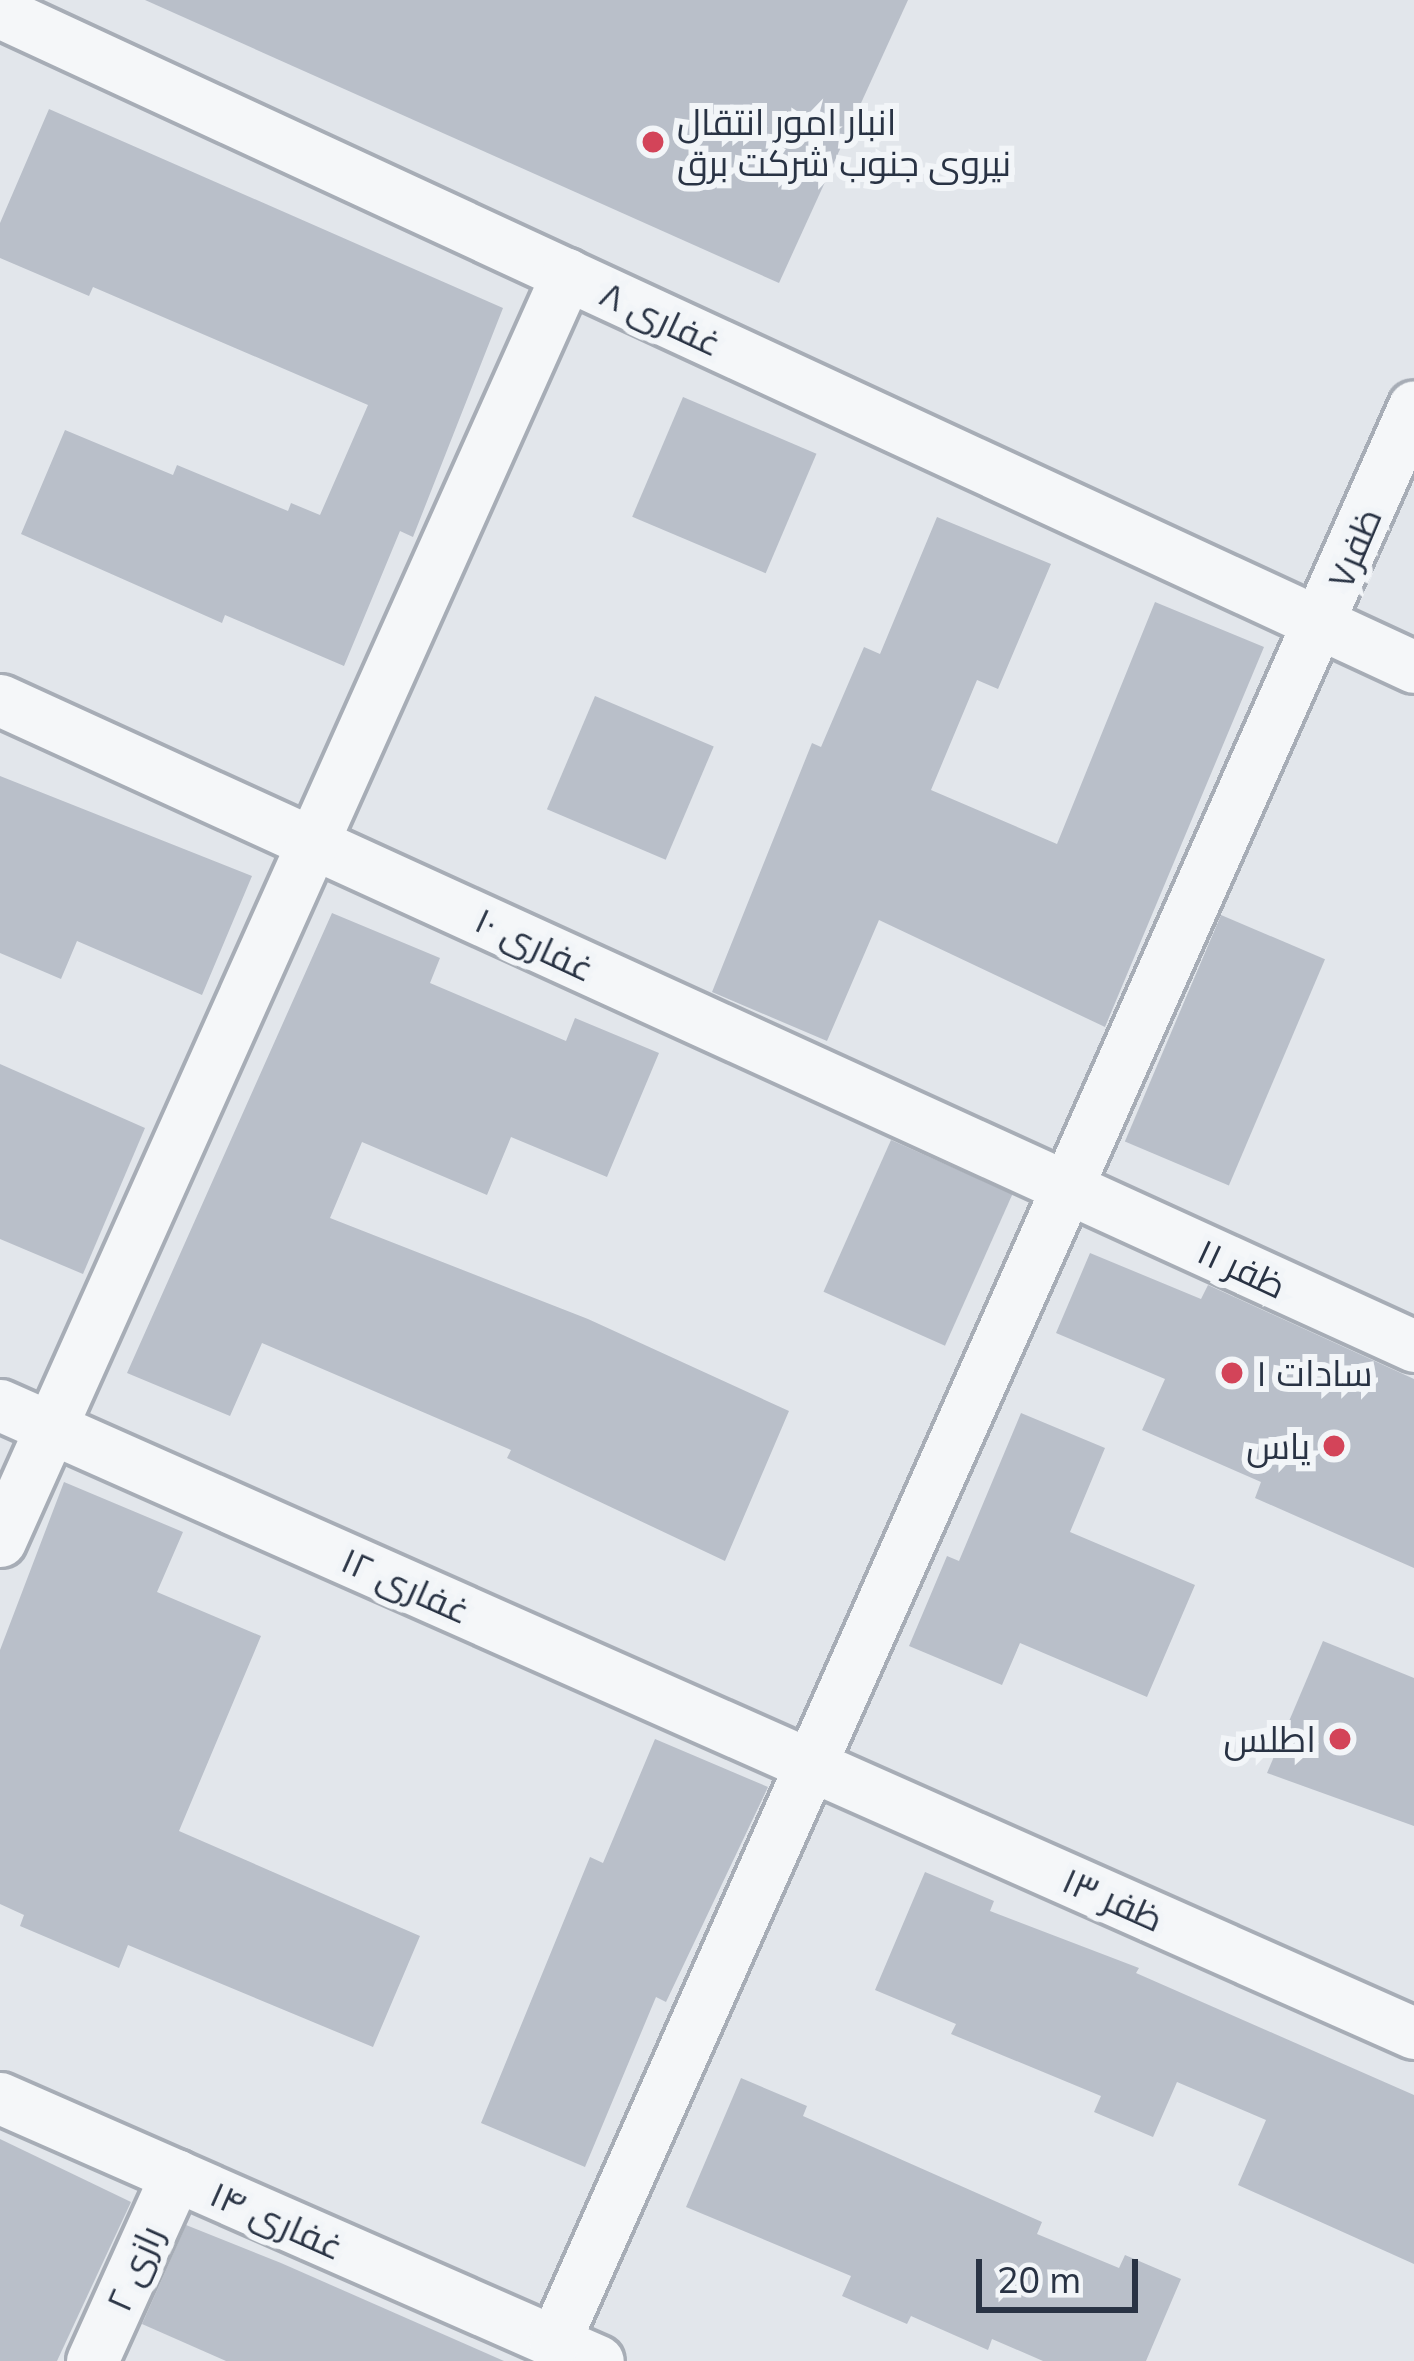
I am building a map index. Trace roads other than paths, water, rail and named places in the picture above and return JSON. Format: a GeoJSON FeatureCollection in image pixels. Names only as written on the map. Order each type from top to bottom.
{"type":"FeatureCollection","features":[{"type":"Feature","properties":{"kind":"street","name":"غفاری ۸"},"geometry":{"type":"LineString","coordinates":[[0,12],[1414,667]]}},
{"type":"Feature","properties":{"kind":"street"},"geometry":{"type":"LineString","coordinates":[[0,1540],[567,274]]}},
{"type":"Feature","properties":{"kind":"street","name":"ظفر۷"},"geometry":{"type":"LineString","coordinates":[[576,2351],[812,1766],[1322,623],[1414,406]]}},
{"type":"Feature","properties":{"kind":"street","name":"غفاری ۱۰"},"geometry":{"type":"LineString","coordinates":[[0,700],[1070,1189]]}},
{"type":"Feature","properties":{"kind":"street","name":"ظفر ۱۱"},"geometry":{"type":"LineString","coordinates":[[1070,1189],[1414,1346]]}},
{"type":"Feature","properties":{"kind":"street","name":"غفاری ۱۲"},"geometry":{"type":"LineString","coordinates":[[0,1405],[812,1766]]}},
{"type":"Feature","properties":{"kind":"street","name":"ظفر ۱۳"},"geometry":{"type":"LineString","coordinates":[[812,1766],[1414,2033]]}},
{"type":"Feature","properties":{"kind":"street","name":"غفاری ۱۴"},"geometry":{"type":"LineString","coordinates":[[0,2098],[576,2351]]}},
{"type":"Feature","properties":{"kind":"street","name":"رازی ۲"},"geometry":{"type":"LineString","coordinates":[[92,2361],[176,2175]]}},
{"type":"Feature","properties":{"kind":"place","name":"انبار امور انتقال نیروی جنوب شرکت برق"},"geometry":{"type":"Point","coordinates":[653,142]}},
{"type":"Feature","properties":{"kind":"place","name":"سادات ۱"},"geometry":{"type":"Point","coordinates":[1232,1373]}},
{"type":"Feature","properties":{"kind":"place","name":"یاس"},"geometry":{"type":"Point","coordinates":[1334,1446]}},
{"type":"Feature","properties":{"kind":"place","name":"اطلس"},"geometry":{"type":"Point","coordinates":[1340,1739]}}]}
